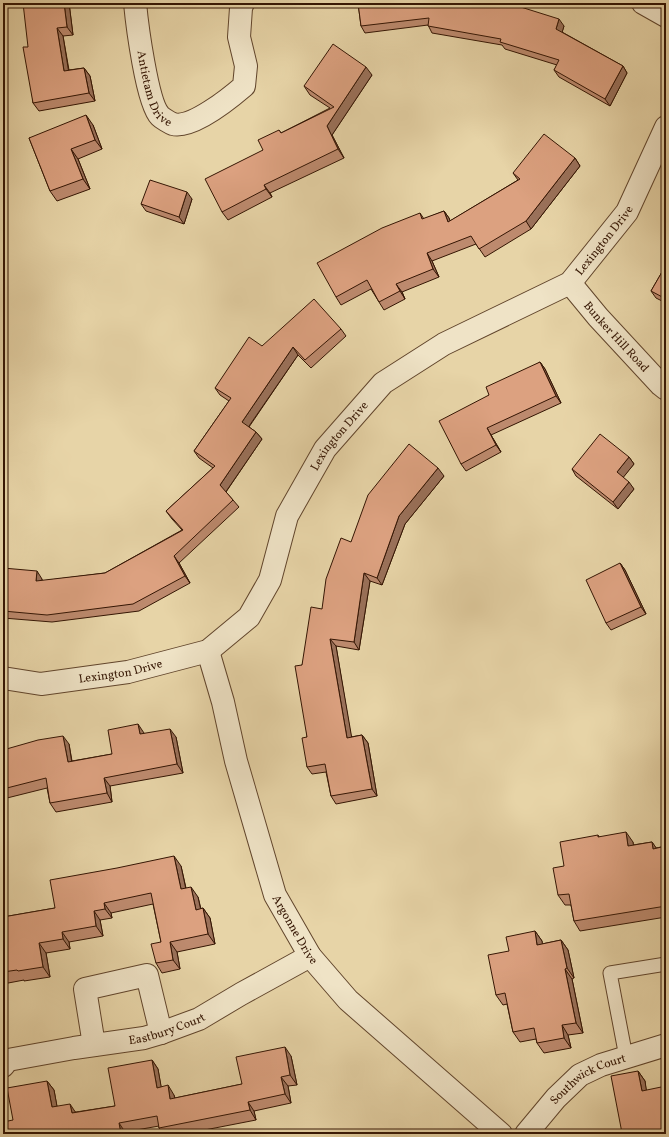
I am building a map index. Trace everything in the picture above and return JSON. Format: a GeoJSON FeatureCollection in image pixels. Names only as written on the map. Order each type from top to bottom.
{"type":"FeatureCollection","features":[{"type":"Feature","properties":{"kind":"street","name":"Antietam Drive"},"geometry":{"type":"LineString","coordinates":[[135,3],[141,46],[151,97],[159,115],[173,124],[187,123],[213,110],[244,86],[246,66],[239,37],[241,8],[243,3]]}},
{"type":"Feature","properties":{"kind":"street"},"geometry":{"type":"LineString","coordinates":[[643,3],[666,16]]}},
{"type":"Feature","properties":{"kind":"street","name":"Lexington Drive"},"geometry":{"type":"LineString","coordinates":[[3,678],[40,684],[128,672],[208,651],[249,617],[270,580],[287,516],[325,449],[383,383],[444,344],[570,283],[627,212],[666,127]]}},
{"type":"Feature","properties":{"kind":"street","name":"Bunker Hill Road"},"geometry":{"type":"LineString","coordinates":[[570,283],[598,317],[666,389]]}},
{"type":"Feature","properties":{"kind":"street","name":"Argonne Drive"},"geometry":{"type":"LineString","coordinates":[[208,651],[223,702],[236,761],[275,895],[310,956],[348,1000],[501,1134]]}},
{"type":"Feature","properties":{"kind":"street","name":"Eastbury Court"},"geometry":{"type":"LineString","coordinates":[[5,1060],[144,1038],[161,1033],[199,1019],[310,956]]}},
{"type":"Feature","properties":{"kind":"street"},"geometry":{"type":"LineString","coordinates":[[94,1045],[85,989],[147,975],[161,1033]]}},
{"type":"Feature","properties":{"kind":"street","name":"Southwick Court"},"geometry":{"type":"LineString","coordinates":[[526,1134],[556,1098],[580,1075],[601,1065],[666,1045]]}},
{"type":"Feature","properties":{"kind":"lane"},"geometry":{"type":"LineString","coordinates":[[626,1058],[610,973],[666,964]]}},
{"type":"Feature","properties":{"kind":"building"},"geometry":{"type":"Polygon","coordinates":[[[23,3],[64,3],[67,27],[57,28],[64,71],[84,68],[89,93],[33,103],[23,47],[28,47],[23,3]]]}},
{"type":"Feature","properties":{"kind":"building"},"geometry":{"type":"Polygon","coordinates":[[[358,3],[508,3],[559,19],[556,29],[623,66],[605,99],[554,70],[559,60],[500,42],[501,39],[428,26],[429,18],[361,26],[358,3]]]}},
{"type":"Feature","properties":{"kind":"building"},"geometry":{"type":"Polygon","coordinates":[[[333,44],[366,67],[327,126],[338,149],[264,185],[266,189],[222,212],[205,179],[263,150],[258,140],[279,130],[281,133],[334,107],[304,86],[333,44]]]}},
{"type":"Feature","properties":{"kind":"building"},"geometry":{"type":"Polygon","coordinates":[[[86,115],[95,140],[71,149],[83,179],[50,191],[29,138],[86,115]]]}},
{"type":"Feature","properties":{"kind":"building"},"geometry":{"type":"Polygon","coordinates":[[[544,134],[575,158],[526,221],[479,249],[471,236],[427,253],[433,269],[396,284],[400,291],[379,302],[367,280],[336,297],[317,263],[382,228],[420,213],[422,219],[444,211],[448,222],[520,179],[513,173],[544,134]]]}},
{"type":"Feature","properties":{"kind":"building"},"geometry":{"type":"Polygon","coordinates":[[[150,180],[187,192],[179,217],[141,204],[150,180]]]}},
{"type":"Feature","properties":{"kind":"building"},"geometry":{"type":"Polygon","coordinates":[[[666,265],[666,299],[651,291],[666,265]]]}},
{"type":"Feature","properties":{"kind":"building"},"geometry":{"type":"Polygon","coordinates":[[[314,299],[341,329],[305,360],[293,347],[242,422],[256,432],[220,485],[233,500],[174,556],[185,576],[133,604],[47,615],[3,611],[3,568],[37,571],[36,581],[105,573],[183,530],[166,511],[215,466],[194,451],[231,398],[215,388],[249,337],[262,346],[314,299]]]}},
{"type":"Feature","properties":{"kind":"building"},"geometry":{"type":"Polygon","coordinates":[[[540,362],[556,396],[487,428],[496,445],[461,464],[439,421],[489,395],[486,387],[540,362]]]}},
{"type":"Feature","properties":{"kind":"building"},"geometry":{"type":"Polygon","coordinates":[[[600,434],[629,457],[617,472],[629,482],[613,502],[572,469],[600,434]]]}},
{"type":"Feature","properties":{"kind":"building"},"geometry":{"type":"Polygon","coordinates":[[[409,444],[438,468],[399,516],[377,578],[364,573],[354,642],[330,639],[347,738],[362,735],[372,789],[331,796],[325,764],[307,767],[302,738],[307,737],[295,666],[302,665],[311,607],[322,609],[326,579],[341,538],[351,542],[368,495],[409,444]]]}},
{"type":"Feature","properties":{"kind":"building"},"geometry":{"type":"Polygon","coordinates":[[[620,563],[641,607],[606,623],[586,580],[620,563]]]}},
{"type":"Feature","properties":{"kind":"building"},"geometry":{"type":"Polygon","coordinates":[[[665,627],[666,656],[663,656],[665,627]]]}},
{"type":"Feature","properties":{"kind":"building"},"geometry":{"type":"Polygon","coordinates":[[[138,724],[140,734],[170,729],[177,764],[104,778],[107,793],[50,803],[46,778],[3,789],[3,750],[38,740],[63,736],[68,762],[112,754],[108,730],[138,724]]]}},
{"type":"Feature","properties":{"kind":"building"},"geometry":{"type":"Polygon","coordinates":[[[626,832],[628,846],[652,842],[653,849],[666,846],[666,906],[574,921],[569,894],[558,895],[553,868],[564,866],[560,842],[598,835],[598,837],[626,832]]]}},
{"type":"Feature","properties":{"kind":"building"},"geometry":{"type":"Polygon","coordinates":[[[174,856],[181,889],[191,887],[196,910],[203,908],[208,934],[170,942],[173,960],[156,963],[151,944],[161,942],[151,893],[104,903],[105,909],[94,911],[96,926],[62,932],[63,939],[39,943],[43,967],[3,972],[3,917],[55,908],[50,880],[174,856]]]}},
{"type":"Feature","properties":{"kind":"building"},"geometry":{"type":"Polygon","coordinates":[[[535,931],[537,945],[561,940],[567,968],[565,969],[576,1023],[562,1025],[564,1038],[537,1043],[534,1028],[513,1032],[505,993],[496,995],[488,955],[509,951],[506,937],[535,931]]]}},
{"type":"Feature","properties":{"kind":"building"},"geometry":{"type":"Polygon","coordinates":[[[285,1047],[290,1075],[281,1077],[285,1094],[248,1102],[250,1110],[159,1128],[157,1116],[119,1123],[121,1134],[3,1134],[3,1122],[13,1120],[7,1088],[47,1081],[52,1107],[70,1104],[72,1113],[115,1106],[108,1068],[152,1060],[157,1088],[168,1085],[170,1099],[242,1084],[236,1057],[285,1047]]]}},
{"type":"Feature","properties":{"kind":"building"},"geometry":{"type":"Polygon","coordinates":[[[638,1071],[642,1091],[666,1086],[666,1134],[639,1134],[638,1130],[622,1133],[611,1076],[638,1071]]]}}]}
